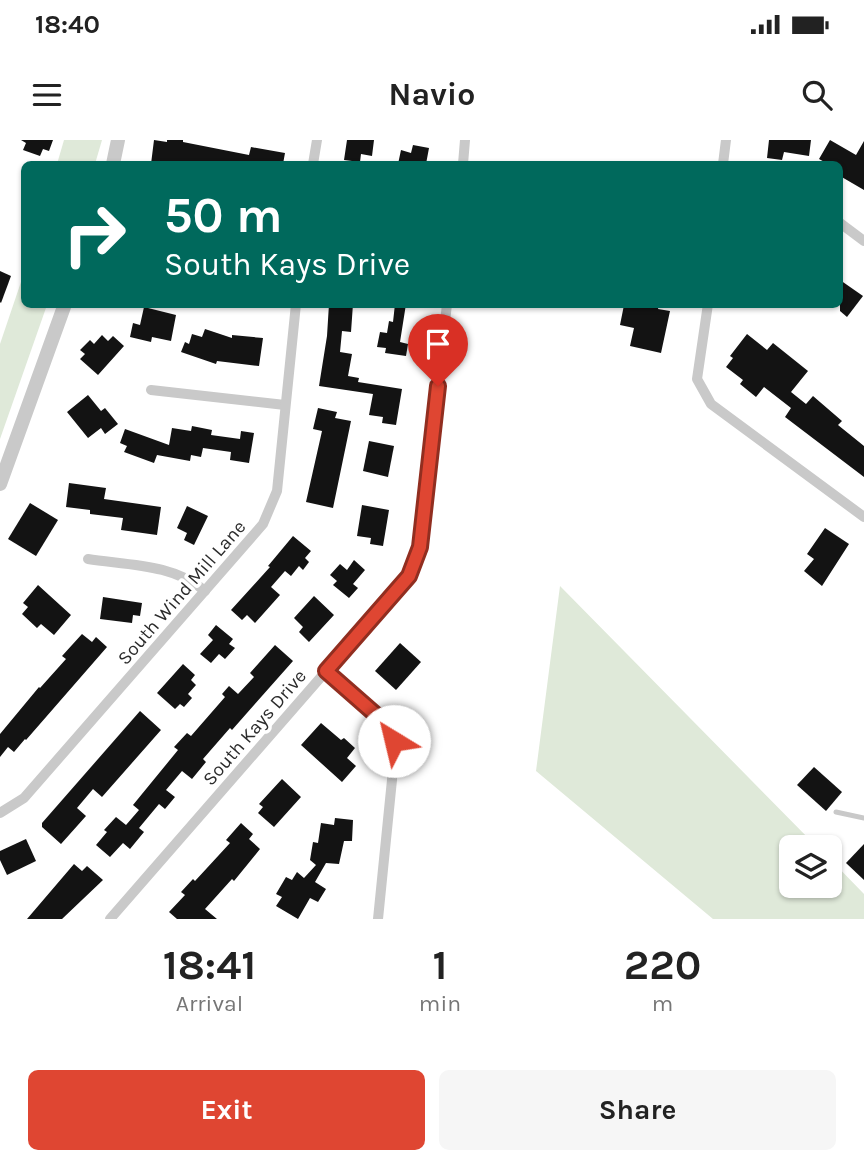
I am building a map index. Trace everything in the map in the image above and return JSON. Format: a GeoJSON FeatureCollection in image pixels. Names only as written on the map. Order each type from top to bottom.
{"type":"FeatureCollection","features":[{"type":"Feature","properties":{"kind":"street"},"geometry":{"type":"LineString","coordinates":[[114,161],[118,140]]}},
{"type":"Feature","properties":{"kind":"street"},"geometry":{"type":"LineString","coordinates":[[314,161],[317,140]]}},
{"type":"Feature","properties":{"kind":"street"},"geometry":{"type":"LineString","coordinates":[[463,161],[465,140]]}},
{"type":"Feature","properties":{"kind":"street"},"geometry":{"type":"LineString","coordinates":[[723,161],[726,140]]}},
{"type":"Feature","properties":{"kind":"street"},"geometry":{"type":"LineString","coordinates":[[843,225],[864,241]]}},
{"type":"Feature","properties":{"kind":"street"},"geometry":{"type":"LineString","coordinates":[[0,484],[64,308]]}},
{"type":"Feature","properties":{"kind":"street","name":"South Wind Mill Lane"},"geometry":{"type":"LineString","coordinates":[[0,813],[23,798],[263,524],[277,491],[296,308]]}},
{"type":"Feature","properties":{"kind":"street","name":"South Kays Drive"},"geometry":{"type":"LineString","coordinates":[[110,919],[409,576],[420,547],[447,308]]}},
{"type":"Feature","properties":{"kind":"street"},"geometry":{"type":"LineString","coordinates":[[707,308],[697,379],[710,404],[864,517]]}},
{"type":"Feature","properties":{"kind":"street"},"geometry":{"type":"LineString","coordinates":[[151,390],[285,405]]}},
{"type":"Feature","properties":{"kind":"street"},"geometry":{"type":"LineString","coordinates":[[88,559],[172,572],[193,581],[205,592]]}},
{"type":"Feature","properties":{"kind":"street"},"geometry":{"type":"LineString","coordinates":[[326,671],[383,721],[394,741],[378,919]]}},
{"type":"Feature","properties":{"kind":"lane"},"geometry":{"type":"LineString","coordinates":[[836,812],[864,818]]}},
{"type":"Feature","properties":{"kind":"green space"},"geometry":{"type":"Polygon","coordinates":[[[64,140],[102,140],[96,161],[58,161],[64,140]]]}},
{"type":"Feature","properties":{"kind":"green space"},"geometry":{"type":"Polygon","coordinates":[[[21,282],[21,308],[46,308],[0,439],[0,344],[21,282]]]}},
{"type":"Feature","properties":{"kind":"green space"},"geometry":{"type":"Polygon","coordinates":[[[560,586],[805,835],[779,835],[779,898],[842,898],[842,871],[864,894],[864,919],[713,919],[536,771],[560,586]]]}},
{"type":"Feature","properties":{"kind":"building"},"geometry":{"type":"Polygon","coordinates":[[[21,140],[53,140],[49,151],[43,149],[40,156],[23,150],[26,143],[21,140]]]}},
{"type":"Feature","properties":{"kind":"building"},"geometry":{"type":"Polygon","coordinates":[[[154,140],[183,140],[249,155],[251,147],[285,153],[284,161],[151,161],[154,140]]]}},
{"type":"Feature","properties":{"kind":"building"},"geometry":{"type":"Polygon","coordinates":[[[347,140],[374,140],[372,156],[361,154],[360,161],[344,160],[347,140]]]}},
{"type":"Feature","properties":{"kind":"building"},"geometry":{"type":"Polygon","coordinates":[[[769,140],[811,140],[809,156],[784,152],[782,160],[767,158],[769,140]]]}},
{"type":"Feature","properties":{"kind":"building"},"geometry":{"type":"Polygon","coordinates":[[[830,140],[856,155],[864,141],[864,190],[843,178],[843,161],[819,159],[830,140]]]}},
{"type":"Feature","properties":{"kind":"building"},"geometry":{"type":"Polygon","coordinates":[[[413,145],[429,148],[427,161],[399,161],[401,150],[411,153],[413,145]]]}},
{"type":"Feature","properties":{"kind":"building"},"geometry":{"type":"Polygon","coordinates":[[[0,271],[11,276],[1,303],[0,302],[0,271]]]}},
{"type":"Feature","properties":{"kind":"building"},"geometry":{"type":"Polygon","coordinates":[[[843,282],[863,296],[847,317],[840,308],[843,308],[843,282]]]}},
{"type":"Feature","properties":{"kind":"building"},"geometry":{"type":"Polygon","coordinates":[[[144,308],[176,315],[171,341],[152,337],[151,342],[130,337],[133,323],[140,325],[144,308]]]}},
{"type":"Feature","properties":{"kind":"building"},"geometry":{"type":"Polygon","coordinates":[[[329,308],[353,308],[351,332],[342,331],[340,352],[352,354],[348,376],[359,378],[358,382],[402,389],[396,425],[382,423],[383,417],[369,415],[373,394],[319,386],[329,308]]]}},
{"type":"Feature","properties":{"kind":"building"},"geometry":{"type":"Polygon","coordinates":[[[395,308],[405,308],[400,342],[408,344],[406,356],[385,353],[386,348],[377,347],[380,332],[387,333],[389,321],[393,322],[395,308]]]}},
{"type":"Feature","properties":{"kind":"building"},"geometry":{"type":"Polygon","coordinates":[[[623,308],[658,308],[670,311],[661,353],[630,346],[634,328],[620,325],[623,308]]]}},
{"type":"Feature","properties":{"kind":"building"},"geometry":{"type":"Polygon","coordinates":[[[205,329],[232,338],[232,335],[263,338],[259,366],[217,361],[216,364],[181,352],[185,342],[189,344],[192,334],[202,337],[205,329]]]}},
{"type":"Feature","properties":{"kind":"building"},"geometry":{"type":"Polygon","coordinates":[[[747,334],[767,350],[773,343],[808,371],[791,392],[806,404],[813,396],[842,421],[838,425],[864,446],[864,477],[785,417],[791,408],[764,387],[756,397],[740,384],[743,380],[726,367],[733,358],[730,356],[747,334]]]}},
{"type":"Feature","properties":{"kind":"building"},"geometry":{"type":"Polygon","coordinates":[[[102,335],[108,341],[113,336],[124,346],[98,375],[80,359],[85,354],[80,350],[90,340],[94,344],[102,335]]]}},
{"type":"Feature","properties":{"kind":"building"},"geometry":{"type":"Polygon","coordinates":[[[88,395],[101,411],[105,408],[118,424],[105,434],[101,428],[88,438],[67,412],[88,395]]]}},
{"type":"Feature","properties":{"kind":"building"},"geometry":{"type":"Polygon","coordinates":[[[318,408],[337,412],[335,418],[351,421],[333,508],[306,502],[322,431],[313,429],[318,408]]]}},
{"type":"Feature","properties":{"kind":"building"},"geometry":{"type":"Polygon","coordinates":[[[192,426],[212,430],[211,435],[240,439],[241,431],[254,433],[249,463],[230,460],[231,452],[203,448],[201,457],[191,455],[190,461],[157,455],[154,463],[124,452],[127,446],[120,443],[125,429],[169,445],[172,428],[191,431],[192,426]]]}},
{"type":"Feature","properties":{"kind":"building"},"geometry":{"type":"Polygon","coordinates":[[[369,441],[394,446],[388,477],[363,471],[369,441]]]}},
{"type":"Feature","properties":{"kind":"building"},"geometry":{"type":"Polygon","coordinates":[[[69,483],[106,488],[104,499],[161,507],[157,535],[121,530],[123,518],[90,514],[90,510],[66,507],[69,483]]]}},
{"type":"Feature","properties":{"kind":"building"},"geometry":{"type":"Polygon","coordinates":[[[30,503],[58,520],[36,556],[8,539],[30,503]]]}},
{"type":"Feature","properties":{"kind":"building"},"geometry":{"type":"Polygon","coordinates":[[[362,505],[389,510],[383,546],[370,544],[371,538],[357,536],[362,505]]]}},
{"type":"Feature","properties":{"kind":"building"},"geometry":{"type":"Polygon","coordinates":[[[187,506],[208,516],[194,545],[184,540],[187,533],[177,528],[187,506]]]}},
{"type":"Feature","properties":{"kind":"building"},"geometry":{"type":"Polygon","coordinates":[[[825,528],[849,544],[822,586],[804,571],[814,559],[807,554],[825,528]]]}},
{"type":"Feature","properties":{"kind":"building"},"geometry":{"type":"Polygon","coordinates":[[[293,536],[311,551],[305,558],[309,562],[303,570],[299,566],[291,576],[285,571],[271,587],[280,595],[255,623],[247,615],[242,620],[231,610],[270,567],[268,566],[293,536]]]}},
{"type":"Feature","properties":{"kind":"building"},"geometry":{"type":"Polygon","coordinates":[[[354,560],[365,570],[353,584],[358,588],[349,598],[333,585],[337,581],[330,575],[340,564],[347,570],[354,560]]]}},
{"type":"Feature","properties":{"kind":"building"},"geometry":{"type":"Polygon","coordinates":[[[38,585],[71,615],[54,635],[41,624],[37,628],[22,614],[28,607],[23,603],[38,585]]]}},
{"type":"Feature","properties":{"kind":"building"},"geometry":{"type":"Polygon","coordinates":[[[314,596],[334,615],[309,642],[299,632],[303,627],[294,618],[314,596]]]}},
{"type":"Feature","properties":{"kind":"building"},"geometry":{"type":"Polygon","coordinates":[[[103,597],[142,603],[140,616],[133,615],[132,623],[100,619],[103,597]]]}},
{"type":"Feature","properties":{"kind":"building"},"geometry":{"type":"Polygon","coordinates":[[[216,625],[233,639],[229,644],[235,648],[225,659],[219,654],[211,663],[200,654],[213,640],[208,635],[216,625]]]}},
{"type":"Feature","properties":{"kind":"building"},"geometry":{"type":"Polygon","coordinates":[[[82,634],[92,642],[96,637],[107,647],[26,740],[14,752],[8,747],[0,757],[0,734],[66,659],[62,656],[82,634]]]}},
{"type":"Feature","properties":{"kind":"building"},"geometry":{"type":"Polygon","coordinates":[[[400,643],[421,662],[396,690],[375,671],[400,643]]]}},
{"type":"Feature","properties":{"kind":"building"},"geometry":{"type":"Polygon","coordinates":[[[275,645],[293,661],[203,759],[206,762],[192,779],[182,771],[166,790],[175,797],[165,809],[159,804],[139,828],[144,832],[130,849],[123,843],[110,857],[96,845],[107,832],[104,830],[116,817],[126,825],[139,810],[133,805],[178,750],[174,747],[187,733],[191,736],[225,697],[222,694],[229,686],[238,694],[254,677],[250,673],[275,645]]]}},
{"type":"Feature","properties":{"kind":"building"},"geometry":{"type":"Polygon","coordinates":[[[183,664],[195,675],[191,680],[196,685],[188,694],[192,698],[184,707],[180,704],[175,709],[157,693],[183,664]]]}},
{"type":"Feature","properties":{"kind":"building"},"geometry":{"type":"Polygon","coordinates":[[[140,711],[161,730],[102,797],[93,789],[77,808],[86,816],[61,844],[42,827],[42,823],[140,711]]]}},
{"type":"Feature","properties":{"kind":"building"},"geometry":{"type":"Polygon","coordinates":[[[321,723],[355,748],[347,758],[356,766],[342,782],[301,745],[321,723]]]}},
{"type":"Feature","properties":{"kind":"building"},"geometry":{"type":"Polygon","coordinates":[[[814,767],[842,792],[826,811],[797,785],[814,767]]]}},
{"type":"Feature","properties":{"kind":"building"},"geometry":{"type":"Polygon","coordinates":[[[282,779],[301,797],[274,827],[258,813],[263,807],[259,804],[282,779]]]}},
{"type":"Feature","properties":{"kind":"building"},"geometry":{"type":"Polygon","coordinates":[[[335,818],[353,820],[352,841],[344,841],[339,864],[326,863],[315,882],[326,889],[318,902],[310,898],[298,919],[276,906],[282,897],[276,894],[286,877],[292,880],[297,872],[304,878],[316,865],[310,860],[313,842],[318,843],[321,823],[334,825],[335,818]]]}},
{"type":"Feature","properties":{"kind":"building"},"geometry":{"type":"Polygon","coordinates":[[[241,823],[253,834],[249,839],[260,849],[234,881],[232,879],[205,909],[217,919],[177,919],[169,912],[185,895],[181,892],[193,879],[195,881],[230,843],[226,840],[241,823]]]}},
{"type":"Feature","properties":{"kind":"building"},"geometry":{"type":"Polygon","coordinates":[[[26,839],[36,861],[7,875],[0,860],[0,851],[26,839]]]}},
{"type":"Feature","properties":{"kind":"building"},"geometry":{"type":"Polygon","coordinates":[[[864,844],[864,880],[846,863],[864,844]]]}},
{"type":"Feature","properties":{"kind":"building"},"geometry":{"type":"Polygon","coordinates":[[[74,864],[82,871],[87,866],[103,880],[62,919],[27,919],[74,864]]]}},
{"type":"Feature","properties":{"kind":"route"},"geometry":{"type":"LineString","coordinates":[[394,741],[383,721],[326,671],[409,576],[420,547],[438,386]]}}]}
